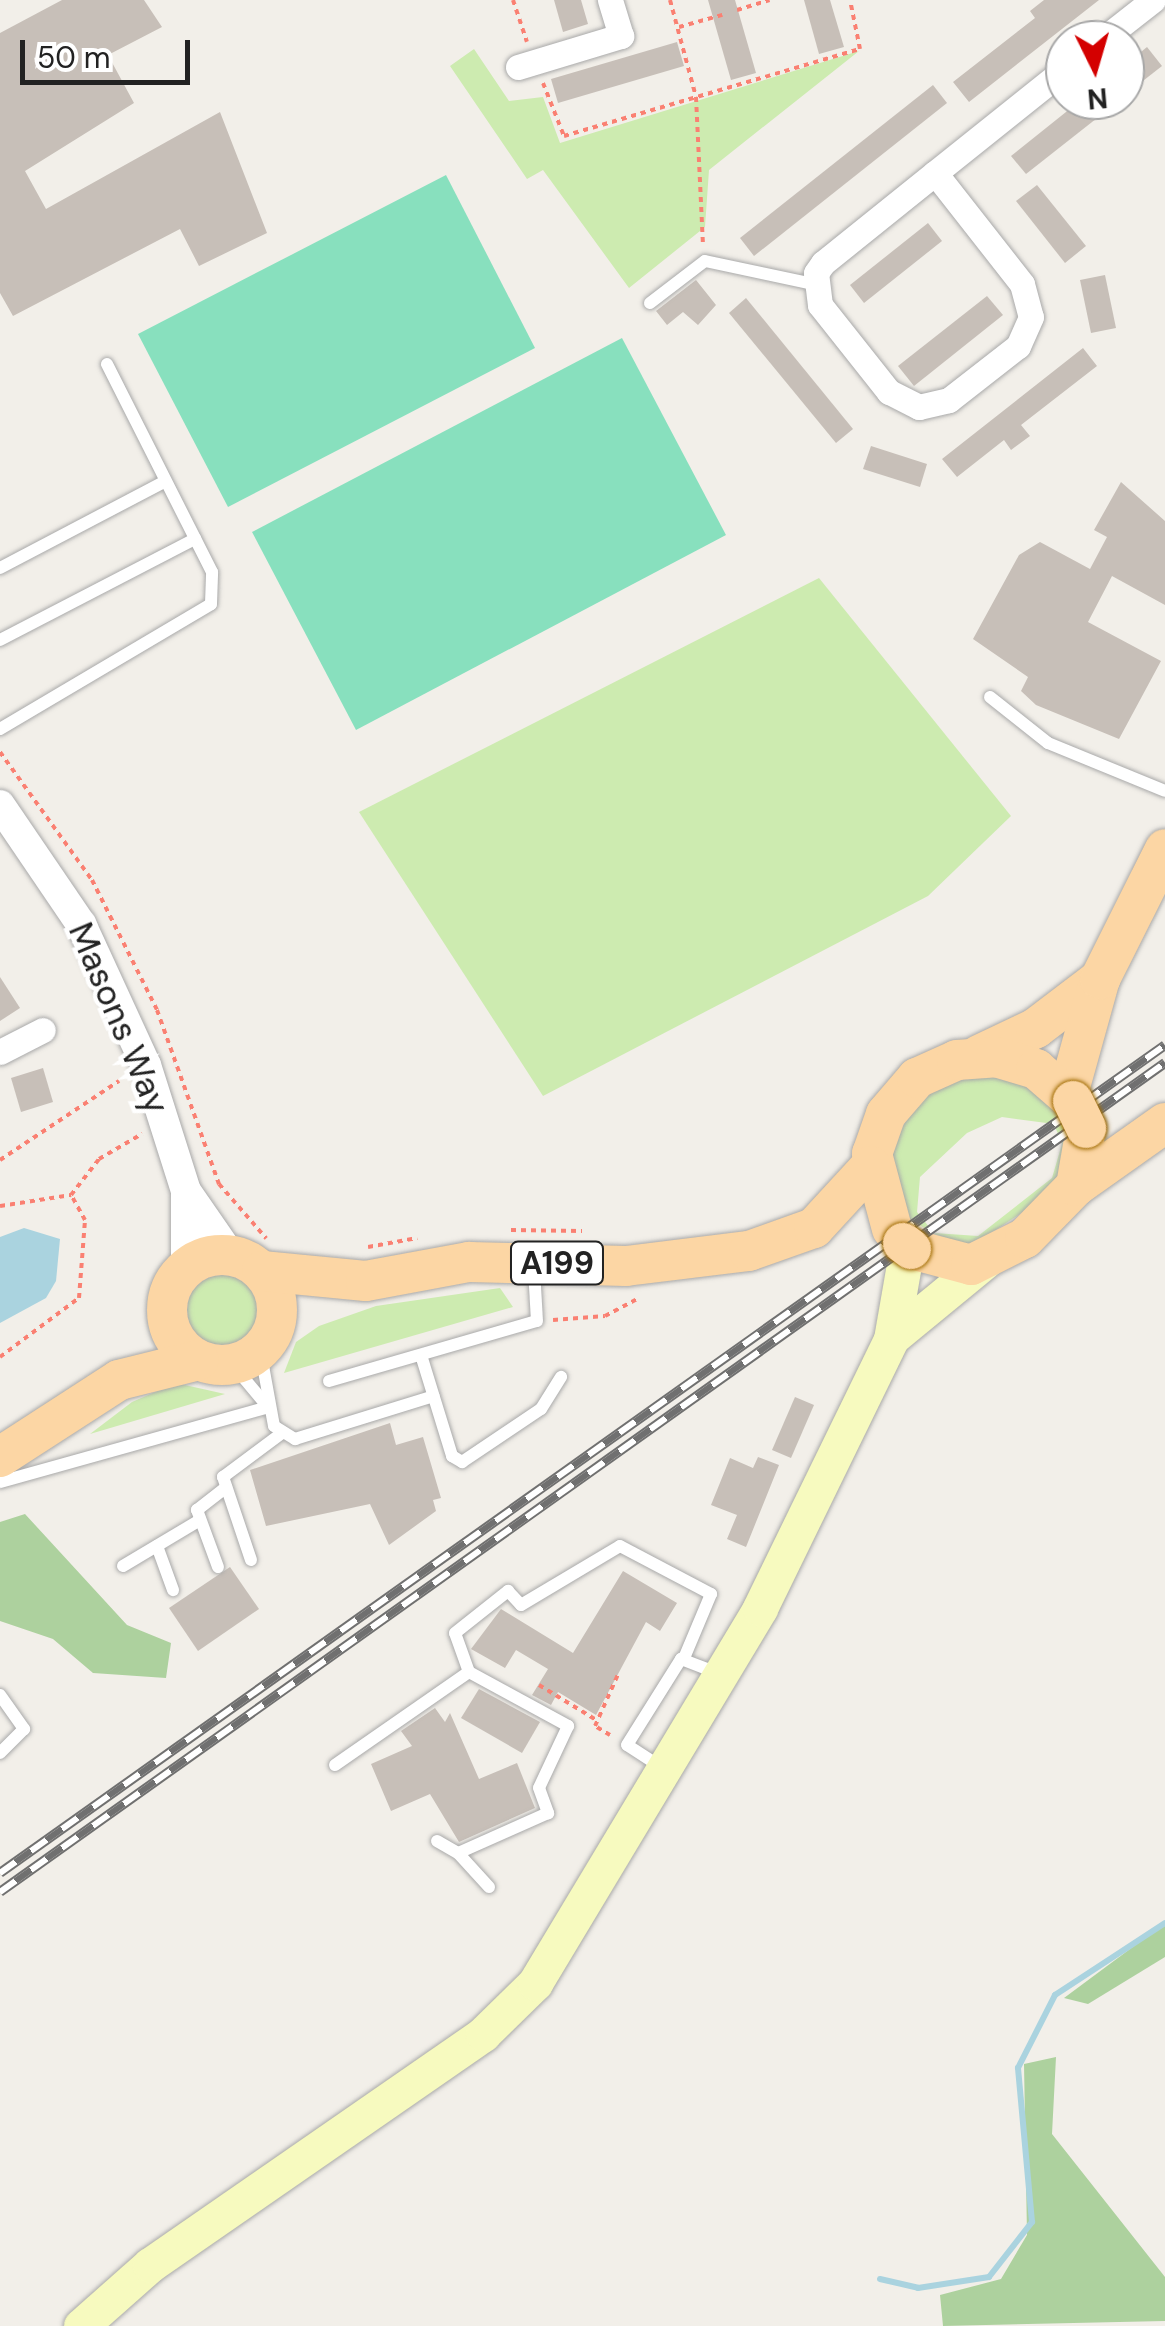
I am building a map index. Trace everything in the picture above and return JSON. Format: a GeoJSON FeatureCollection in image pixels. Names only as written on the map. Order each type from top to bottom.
{"type":"FeatureCollection","features":[{"type":"Feature","properties":{"kind":"main road"},"geometry":{"type":"LineString","coordinates":[[1076,1186],[1081,1112],[1100,979],[1165,849]]}},
{"type":"Feature","properties":{"kind":"main road"},"geometry":{"type":"LineString","coordinates":[[814,1228],[871,1166],[898,1095],[936,1066],[976,1056],[1036,1028],[1100,979]]}},
{"type":"Feature","properties":{"kind":"main road"},"geometry":{"type":"LineString","coordinates":[[976,1056],[1026,1064],[1081,1112],[1165,1122]]}},
{"type":"Feature","properties":{"kind":"main road"},"geometry":{"type":"LineString","coordinates":[[891,1340],[984,1262],[1025,1238],[1076,1186],[1165,1122]]}},
{"type":"Feature","properties":{"kind":"main road"},"geometry":{"type":"LineString","coordinates":[[81,2326],[150,2266],[496,2021],[536,1983],[720,1674],[891,1340],[899,1240],[871,1166]]}},
{"type":"Feature","properties":{"kind":"main road","name":"A199"},"geometry":{"type":"LineString","coordinates":[[4,1475],[119,1380],[167,1307],[186,1268],[255,1257],[361,1265],[713,1258],[814,1228],[899,1240],[941,1264],[984,1262]]}},
{"type":"Feature","properties":{"kind":"main road"},"geometry":{"type":"LineString","coordinates":[[167,1307],[172,1332],[241,1350],[276,1303],[255,1257]]}},
{"type":"Feature","properties":{"kind":"main road","name":"A199"},"geometry":{"type":"LineString","coordinates":[[119,1380],[241,1350],[361,1265]]}},
{"type":"Feature","properties":{"kind":"street"},"geometry":{"type":"LineString","coordinates":[[526,64],[621,36],[610,0]]}},
{"type":"Feature","properties":{"kind":"street"},"geometry":{"type":"LineString","coordinates":[[1128,20],[1153,0]]}},
{"type":"Feature","properties":{"kind":"street"},"geometry":{"type":"LineString","coordinates":[[934,173],[1028,294],[1031,317],[1018,346],[949,400],[908,404],[820,305],[813,284],[824,263],[934,173],[1045,86]]}},
{"type":"Feature","properties":{"kind":"street","name":"Masons Way"},"geometry":{"type":"LineString","coordinates":[[0,805],[90,940],[165,1126],[186,1191],[186,1268]]}},
{"type":"Feature","properties":{"kind":"street"},"geometry":{"type":"LineString","coordinates":[[0,1052],[43,1030]]}},
{"type":"Feature","properties":{"kind":"street","name":"Masons Way"},"geometry":{"type":"LineString","coordinates":[[186,1191],[255,1257]]}},
{"type":"Feature","properties":{"kind":"lane"},"geometry":{"type":"LineString","coordinates":[[650,303],[705,261],[813,284]]}},
{"type":"Feature","properties":{"kind":"lane"},"geometry":{"type":"LineString","coordinates":[[0,729],[211,604],[212,572],[107,364]]}},
{"type":"Feature","properties":{"kind":"lane"},"geometry":{"type":"LineString","coordinates":[[0,568],[166,482]]}},
{"type":"Feature","properties":{"kind":"lane"},"geometry":{"type":"LineString","coordinates":[[0,640],[195,539]]}},
{"type":"Feature","properties":{"kind":"lane"},"geometry":{"type":"LineString","coordinates":[[990,697],[1048,743],[1165,792]]}},
{"type":"Feature","properties":{"kind":"lane"},"geometry":{"type":"LineString","coordinates":[[329,1382],[537,1321],[533,1262]]}},
{"type":"Feature","properties":{"kind":"lane"},"geometry":{"type":"LineString","coordinates":[[241,1350],[282,1433],[296,1439],[434,1396]]}},
{"type":"Feature","properties":{"kind":"lane"},"geometry":{"type":"LineString","coordinates":[[241,1350],[268,1406]]}},
{"type":"Feature","properties":{"kind":"lane"},"geometry":{"type":"LineString","coordinates":[[421,1355],[452,1456],[462,1462],[541,1408],[561,1377]]}},
{"type":"Feature","properties":{"kind":"lane"},"geometry":{"type":"LineString","coordinates":[[4,1475],[268,1406]]}},
{"type":"Feature","properties":{"kind":"lane"},"geometry":{"type":"LineString","coordinates":[[250,1560],[223,1477],[282,1433]]}},
{"type":"Feature","properties":{"kind":"lane"},"geometry":{"type":"LineString","coordinates":[[218,1566],[197,1510],[226,1487]]}},
{"type":"Feature","properties":{"kind":"lane"},"geometry":{"type":"LineString","coordinates":[[124,1566],[200,1520]]}},
{"type":"Feature","properties":{"kind":"lane"},"geometry":{"type":"LineString","coordinates":[[157,1546],[173,1590]]}},
{"type":"Feature","properties":{"kind":"lane"},"geometry":{"type":"LineString","coordinates":[[458,1853],[548,1813],[539,1788],[568,1726],[468,1672],[455,1634],[508,1592],[521,1605],[620,1546],[711,1594],[685,1656],[627,1745],[664,1768]]}},
{"type":"Feature","properties":{"kind":"lane"},"geometry":{"type":"LineString","coordinates":[[685,1656],[720,1674]]}},
{"type":"Feature","properties":{"kind":"lane"},"geometry":{"type":"LineString","coordinates":[[335,1765],[468,1672]]}},
{"type":"Feature","properties":{"kind":"lane"},"geometry":{"type":"LineString","coordinates":[[0,1695],[24,1729],[0,1753]]}},
{"type":"Feature","properties":{"kind":"lane"},"geometry":{"type":"LineString","coordinates":[[436,1841],[458,1853],[489,1887]]}},
{"type":"Feature","properties":{"kind":"path"},"geometry":{"type":"LineString","coordinates":[[513,0],[526,64],[564,136],[860,49],[850,0]]}},
{"type":"Feature","properties":{"kind":"path"},"geometry":{"type":"LineString","coordinates":[[670,0],[696,97],[705,261]]}},
{"type":"Feature","properties":{"kind":"path"},"geometry":{"type":"LineString","coordinates":[[738,10],[770,0]]}},
{"type":"Feature","properties":{"kind":"path"},"geometry":{"type":"LineString","coordinates":[[677,28],[722,15]]}},
{"type":"Feature","properties":{"kind":"path"},"geometry":{"type":"LineString","coordinates":[[0,752],[101,897],[157,1010],[220,1184],[255,1257]]}},
{"type":"Feature","properties":{"kind":"path"},"geometry":{"type":"LineString","coordinates":[[0,1160],[119,1081]]}},
{"type":"Feature","properties":{"kind":"path"},"geometry":{"type":"LineString","coordinates":[[0,1206],[71,1195],[99,1159],[165,1126]]}},
{"type":"Feature","properties":{"kind":"path"},"geometry":{"type":"LineString","coordinates":[[0,1357],[79,1298],[85,1220],[71,1195]]}},
{"type":"Feature","properties":{"kind":"path"},"geometry":{"type":"LineString","coordinates":[[504,1230],[597,1232]]}},
{"type":"Feature","properties":{"kind":"path"},"geometry":{"type":"LineString","coordinates":[[361,1265],[429,1236]]}},
{"type":"Feature","properties":{"kind":"path"},"geometry":{"type":"LineString","coordinates":[[598,1721],[619,1672]]}},
{"type":"Feature","properties":{"kind":"path"},"geometry":{"type":"LineString","coordinates":[[540,1685],[598,1721],[627,1745]]}},
{"type":"Feature","properties":{"kind":"green space"},"geometry":{"type":"Polygon","coordinates":[[[474,49],[509,101],[543,97],[560,143],[859,51],[709,170],[705,227],[629,288],[543,170],[527,179],[450,66],[474,49]]]}},
{"type":"Feature","properties":{"kind":"green space"},"geometry":{"type":"Polygon","coordinates":[[[446,175],[535,348],[228,507],[138,334],[446,175]]]}},
{"type":"Feature","properties":{"kind":"green space"},"geometry":{"type":"Polygon","coordinates":[[[622,338],[726,535],[356,730],[252,532],[622,338]]]}},
{"type":"Feature","properties":{"kind":"green space"},"geometry":{"type":"Polygon","coordinates":[[[819,578],[1011,816],[928,896],[543,1096],[359,812],[819,578]]]}},
{"type":"Feature","properties":{"kind":"green space"},"geometry":{"type":"Polygon","coordinates":[[[963,1074],[1016,1078],[1053,1103],[1069,1140],[1056,1182],[1035,1204],[977,1242],[955,1246],[904,1216],[889,1156],[916,1099],[963,1074]],[[1002,1117],[967,1133],[920,1177],[917,1212],[934,1233],[978,1236],[1052,1178],[1062,1144],[1054,1124],[1002,1117]]]}},
{"type":"Feature","properties":{"kind":"green space"},"geometry":{"type":"Polygon","coordinates":[[[222,1275],[236,1277],[247,1285],[255,1296],[255,1324],[247,1335],[236,1343],[222,1345],[208,1343],[197,1335],[189,1324],[187,1310],[189,1296],[197,1285],[208,1277],[222,1275]]]}},
{"type":"Feature","properties":{"kind":"green space"},"geometry":{"type":"Polygon","coordinates":[[[500,1288],[513,1307],[284,1373],[296,1342],[319,1326],[376,1306],[500,1288]]]}},
{"type":"Feature","properties":{"kind":"green space"},"geometry":{"type":"Polygon","coordinates":[[[176,1383],[225,1394],[90,1434],[132,1402],[176,1383]]]}},
{"type":"Feature","properties":{"kind":"green space"},"geometry":{"type":"Polygon","coordinates":[[[25,1514],[127,1625],[171,1643],[166,1678],[93,1673],[53,1639],[0,1621],[0,1522],[25,1514]]]}},
{"type":"Feature","properties":{"kind":"green space"},"geometry":{"type":"Polygon","coordinates":[[[1165,1923],[1165,1957],[1088,2004],[1064,1998],[1165,1923]]]}},
{"type":"Feature","properties":{"kind":"green space"},"geometry":{"type":"Polygon","coordinates":[[[1056,2057],[1052,2134],[1165,2277],[1165,2321],[943,2326],[940,2295],[1001,2279],[1027,2235],[1024,2064],[1056,2057]]]}},
{"type":"Feature","properties":{"kind":"water"},"geometry":{"type":"Polygon","coordinates":[[[24,1228],[60,1239],[56,1281],[46,1298],[0,1323],[0,1237],[24,1228]]]}},
{"type":"Feature","properties":{"kind":"building"},"geometry":{"type":"Polygon","coordinates":[[[62,0],[144,0],[162,27],[108,55],[134,103],[25,171],[46,209],[220,112],[267,233],[199,266],[180,229],[13,316],[0,293],[0,33],[62,0]]]}},
{"type":"Feature","properties":{"kind":"building"},"geometry":{"type":"Polygon","coordinates":[[[554,0],[581,0],[588,24],[563,32],[554,0]]]}},
{"type":"Feature","properties":{"kind":"building"},"geometry":{"type":"Polygon","coordinates":[[[708,0],[735,0],[756,73],[731,80],[708,0]]]}},
{"type":"Feature","properties":{"kind":"building"},"geometry":{"type":"Polygon","coordinates":[[[804,0],[830,0],[844,47],[819,54],[804,0]]]}},
{"type":"Feature","properties":{"kind":"building"},"geometry":{"type":"Polygon","coordinates":[[[1044,0],[1099,0],[1074,20],[1045,20],[1045,42],[969,102],[953,82],[1035,18],[1030,11],[1044,0]]]}},
{"type":"Feature","properties":{"kind":"building"},"geometry":{"type":"Polygon","coordinates":[[[677,42],[684,66],[558,103],[551,79],[677,42]]]}},
{"type":"Feature","properties":{"kind":"building"},"geometry":{"type":"Polygon","coordinates":[[[1145,49],[1162,66],[1145,79],[1145,49]]]}},
{"type":"Feature","properties":{"kind":"building"},"geometry":{"type":"Polygon","coordinates":[[[933,85],[947,103],[754,256],[740,238],[933,85]]]}},
{"type":"Feature","properties":{"kind":"building"},"geometry":{"type":"Polygon","coordinates":[[[1056,120],[1095,120],[1026,174],[1011,156],[1056,120]]]}},
{"type":"Feature","properties":{"kind":"building"},"geometry":{"type":"Polygon","coordinates":[[[1037,185],[1086,246],[1065,263],[1016,201],[1037,185]]]}},
{"type":"Feature","properties":{"kind":"building"},"geometry":{"type":"Polygon","coordinates":[[[928,223],[942,241],[864,303],[850,285],[928,223]]]}},
{"type":"Feature","properties":{"kind":"building"},"geometry":{"type":"Polygon","coordinates":[[[1105,275],[1116,328],[1091,333],[1080,280],[1105,275]]]}},
{"type":"Feature","properties":{"kind":"building"},"geometry":{"type":"Polygon","coordinates":[[[696,280],[716,305],[698,325],[683,312],[667,325],[656,311],[696,280]]]}},
{"type":"Feature","properties":{"kind":"building"},"geometry":{"type":"Polygon","coordinates":[[[987,296],[1003,315],[914,386],[898,366],[987,296]]]}},
{"type":"Feature","properties":{"kind":"building"},"geometry":{"type":"Polygon","coordinates":[[[746,298],[853,429],[836,443],[729,313],[746,298]]]}},
{"type":"Feature","properties":{"kind":"building"},"geometry":{"type":"Polygon","coordinates":[[[1083,348],[1097,366],[1021,425],[1030,436],[1011,450],[1004,440],[957,477],[942,459],[1083,348]]]}},
{"type":"Feature","properties":{"kind":"building"},"geometry":{"type":"Polygon","coordinates":[[[871,446],[927,464],[920,487],[863,469],[871,446]]]}},
{"type":"Feature","properties":{"kind":"building"},"geometry":{"type":"Polygon","coordinates":[[[1121,482],[1165,521],[1165,605],[1112,576],[1088,622],[1161,661],[1119,739],[1036,705],[1021,691],[1028,677],[973,639],[1019,555],[1040,542],[1090,569],[1107,537],[1094,530],[1121,482]]]}},
{"type":"Feature","properties":{"kind":"building"},"geometry":{"type":"Polygon","coordinates":[[[0,977],[20,1008],[0,1021],[0,977]]]}},
{"type":"Feature","properties":{"kind":"building"},"geometry":{"type":"Polygon","coordinates":[[[43,1068],[53,1102],[21,1112],[11,1078],[43,1068]]]}},
{"type":"Feature","properties":{"kind":"building"},"geometry":{"type":"Polygon","coordinates":[[[795,1397],[814,1405],[791,1458],[772,1450],[795,1397]]]}},
{"type":"Feature","properties":{"kind":"building"},"geometry":{"type":"Polygon","coordinates":[[[390,1423],[396,1445],[423,1437],[441,1498],[433,1500],[436,1511],[389,1545],[370,1504],[266,1526],[250,1470],[390,1423]]]}},
{"type":"Feature","properties":{"kind":"building"},"geometry":{"type":"Polygon","coordinates":[[[758,1457],[779,1465],[746,1547],[727,1539],[737,1515],[711,1505],[730,1458],[753,1468],[758,1457]]]}},
{"type":"Feature","properties":{"kind":"building"},"geometry":{"type":"Polygon","coordinates":[[[230,1567],[259,1609],[198,1651],[169,1608],[230,1567]]]}},
{"type":"Feature","properties":{"kind":"building"},"geometry":{"type":"Polygon","coordinates":[[[623,1571],[677,1603],[660,1631],[646,1622],[596,1715],[558,1692],[551,1705],[532,1695],[548,1669],[516,1650],[505,1668],[471,1649],[501,1609],[573,1653],[623,1571]]]}},
{"type":"Feature","properties":{"kind":"building"},"geometry":{"type":"Polygon","coordinates":[[[479,1689],[540,1722],[522,1753],[461,1718],[479,1689]]]}},
{"type":"Feature","properties":{"kind":"building"},"geometry":{"type":"Polygon","coordinates":[[[435,1708],[445,1722],[450,1713],[479,1779],[517,1763],[535,1808],[459,1842],[430,1794],[391,1811],[371,1764],[412,1746],[401,1731],[435,1708]]]}},
{"type":"Feature","properties":{"kind":"waterway"},"geometry":{"type":"LineString","coordinates":[[880,2279],[918,2288],[989,2277],[1032,2222],[1018,2068],[1055,1995],[1165,1923]]}},
{"type":"Feature","properties":{"kind":"railway"},"geometry":{"type":"LineString","coordinates":[[0,1873],[1165,1045]]}},
{"type":"Feature","properties":{"kind":"railway"},"geometry":{"type":"LineString","coordinates":[[0,1892],[1165,1063]]}}]}
